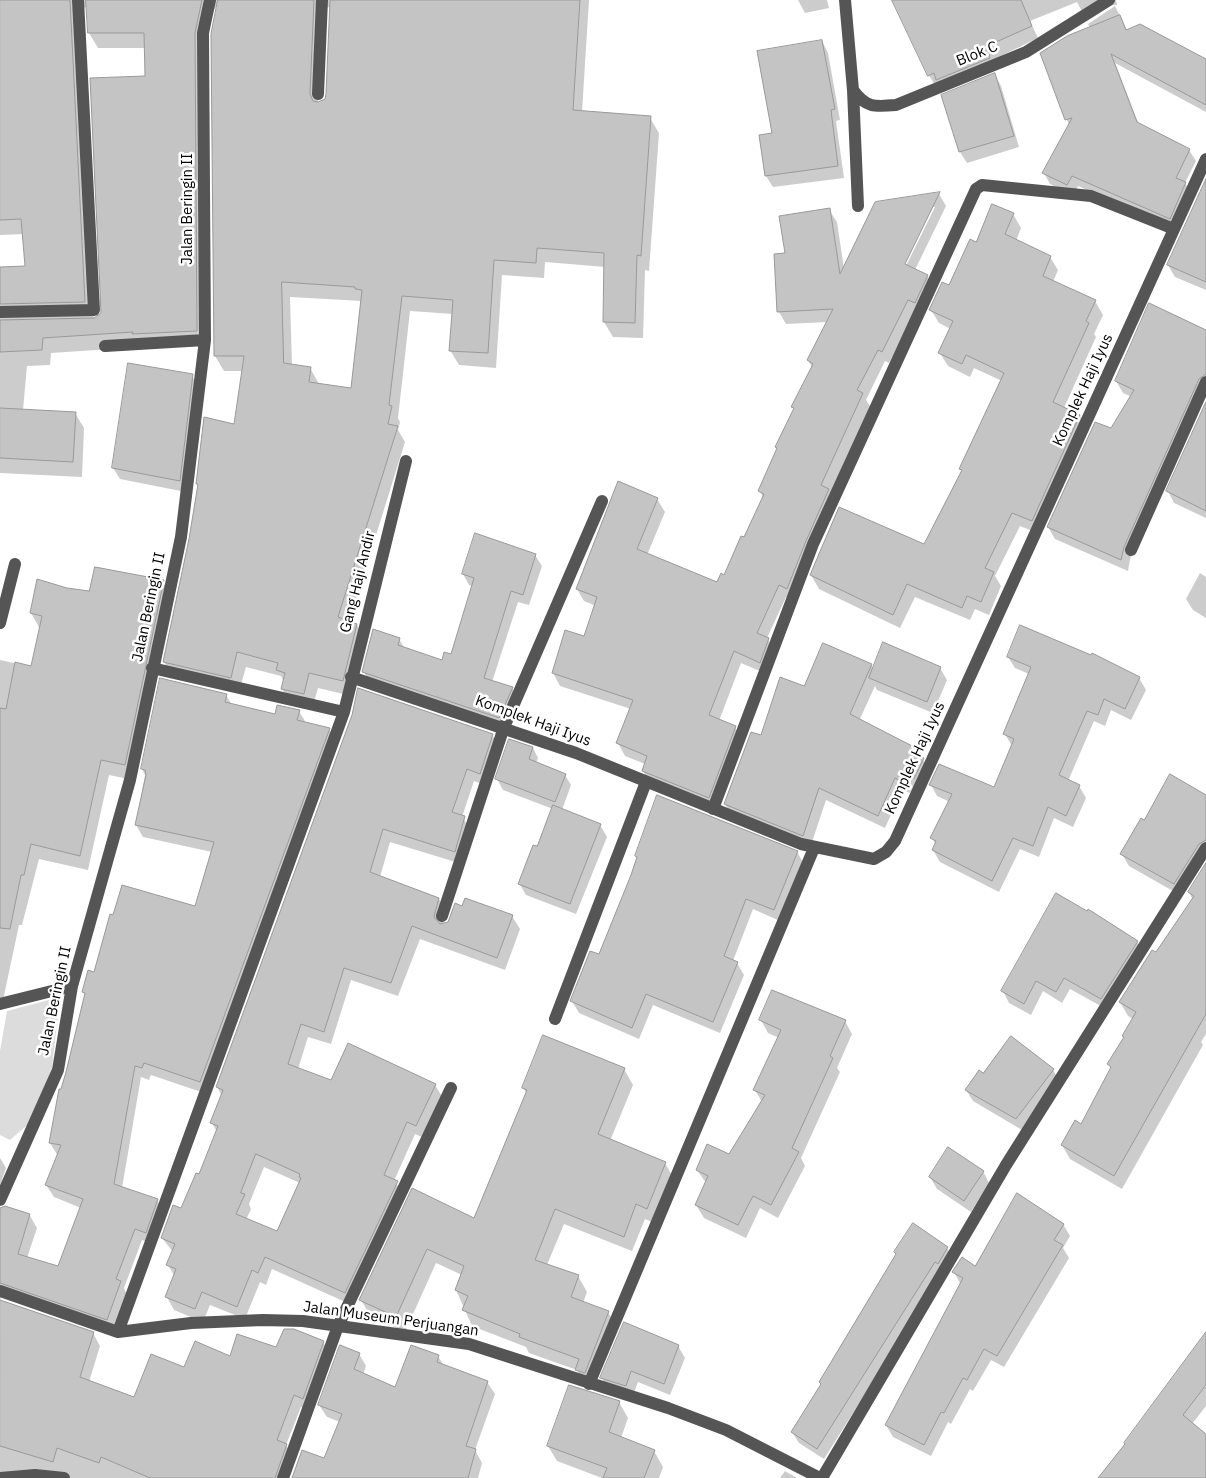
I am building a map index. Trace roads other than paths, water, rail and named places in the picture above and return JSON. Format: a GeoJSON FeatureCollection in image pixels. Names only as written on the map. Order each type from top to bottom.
{"type":"FeatureCollection","features":[{"type":"Feature","properties":{"kind":"street"},"geometry":{"type":"LineString","coordinates":[[0,312],[94,310],[78,0]]}},
{"type":"Feature","properties":{"kind":"street","name":"Jalan Beringin II"},"geometry":{"type":"LineString","coordinates":[[0,1200],[58,1070],[72,986],[130,780],[181,537],[205,340],[203,33],[210,0]]}},
{"type":"Feature","properties":{"kind":"street"},"geometry":{"type":"LineString","coordinates":[[318,94],[322,0]]}},
{"type":"Feature","properties":{"kind":"street"},"geometry":{"type":"LineString","coordinates":[[845,0],[854,90],[858,206]]}},
{"type":"Feature","properties":{"kind":"street","name":"Blok C"},"geometry":{"type":"LineString","coordinates":[[854,90],[861,101],[875,106],[896,105],[1026,52],[1109,0]]}},
{"type":"Feature","properties":{"kind":"street","name":"Komplek Haji Iyus"},"geometry":{"type":"LineString","coordinates":[[351,677],[504,727],[800,844],[874,858],[886,852],[894,841],[1206,159]]}},
{"type":"Feature","properties":{"kind":"street"},"geometry":{"type":"LineString","coordinates":[[713,809],[813,544],[976,189],[982,185],[1091,196],[1174,229]]}},
{"type":"Feature","properties":{"kind":"street"},"geometry":{"type":"LineString","coordinates":[[105,346],[205,340]]}},
{"type":"Feature","properties":{"kind":"street"},"geometry":{"type":"LineString","coordinates":[[1132,550],[1206,382]]}},
{"type":"Feature","properties":{"kind":"street","name":"Gang Haji Andir"},"geometry":{"type":"LineString","coordinates":[[118,1332],[344,712],[351,677],[406,461]]}},
{"type":"Feature","properties":{"kind":"street"},"geometry":{"type":"LineString","coordinates":[[442,916],[504,727],[602,502]]}},
{"type":"Feature","properties":{"kind":"street"},"geometry":{"type":"LineString","coordinates":[[0,623],[15,564]]}},
{"type":"Feature","properties":{"kind":"street"},"geometry":{"type":"LineString","coordinates":[[152,668],[344,712]]}},
{"type":"Feature","properties":{"kind":"street"},"geometry":{"type":"LineString","coordinates":[[555,1019],[646,782]]}},
{"type":"Feature","properties":{"kind":"street"},"geometry":{"type":"LineString","coordinates":[[589,1384],[814,848]]}},
{"type":"Feature","properties":{"kind":"street"},"geometry":{"type":"LineString","coordinates":[[821,1478],[1006,1165],[1206,848]]}},
{"type":"Feature","properties":{"kind":"street"},"geometry":{"type":"LineString","coordinates":[[0,1004],[72,986]]}},
{"type":"Feature","properties":{"kind":"street"},"geometry":{"type":"LineString","coordinates":[[283,1478],[338,1326],[451,1088]]}},
{"type":"Feature","properties":{"kind":"street","name":"Jalan Museum Perjuangan"},"geometry":{"type":"LineString","coordinates":[[0,1291],[118,1332],[191,1323],[263,1320],[303,1321],[470,1344],[668,1408],[726,1430],[821,1478]]}},
{"type":"Feature","properties":{"kind":"street"},"geometry":{"type":"LineString","coordinates":[[0,1478],[35,1475],[64,1478]]}}]}
